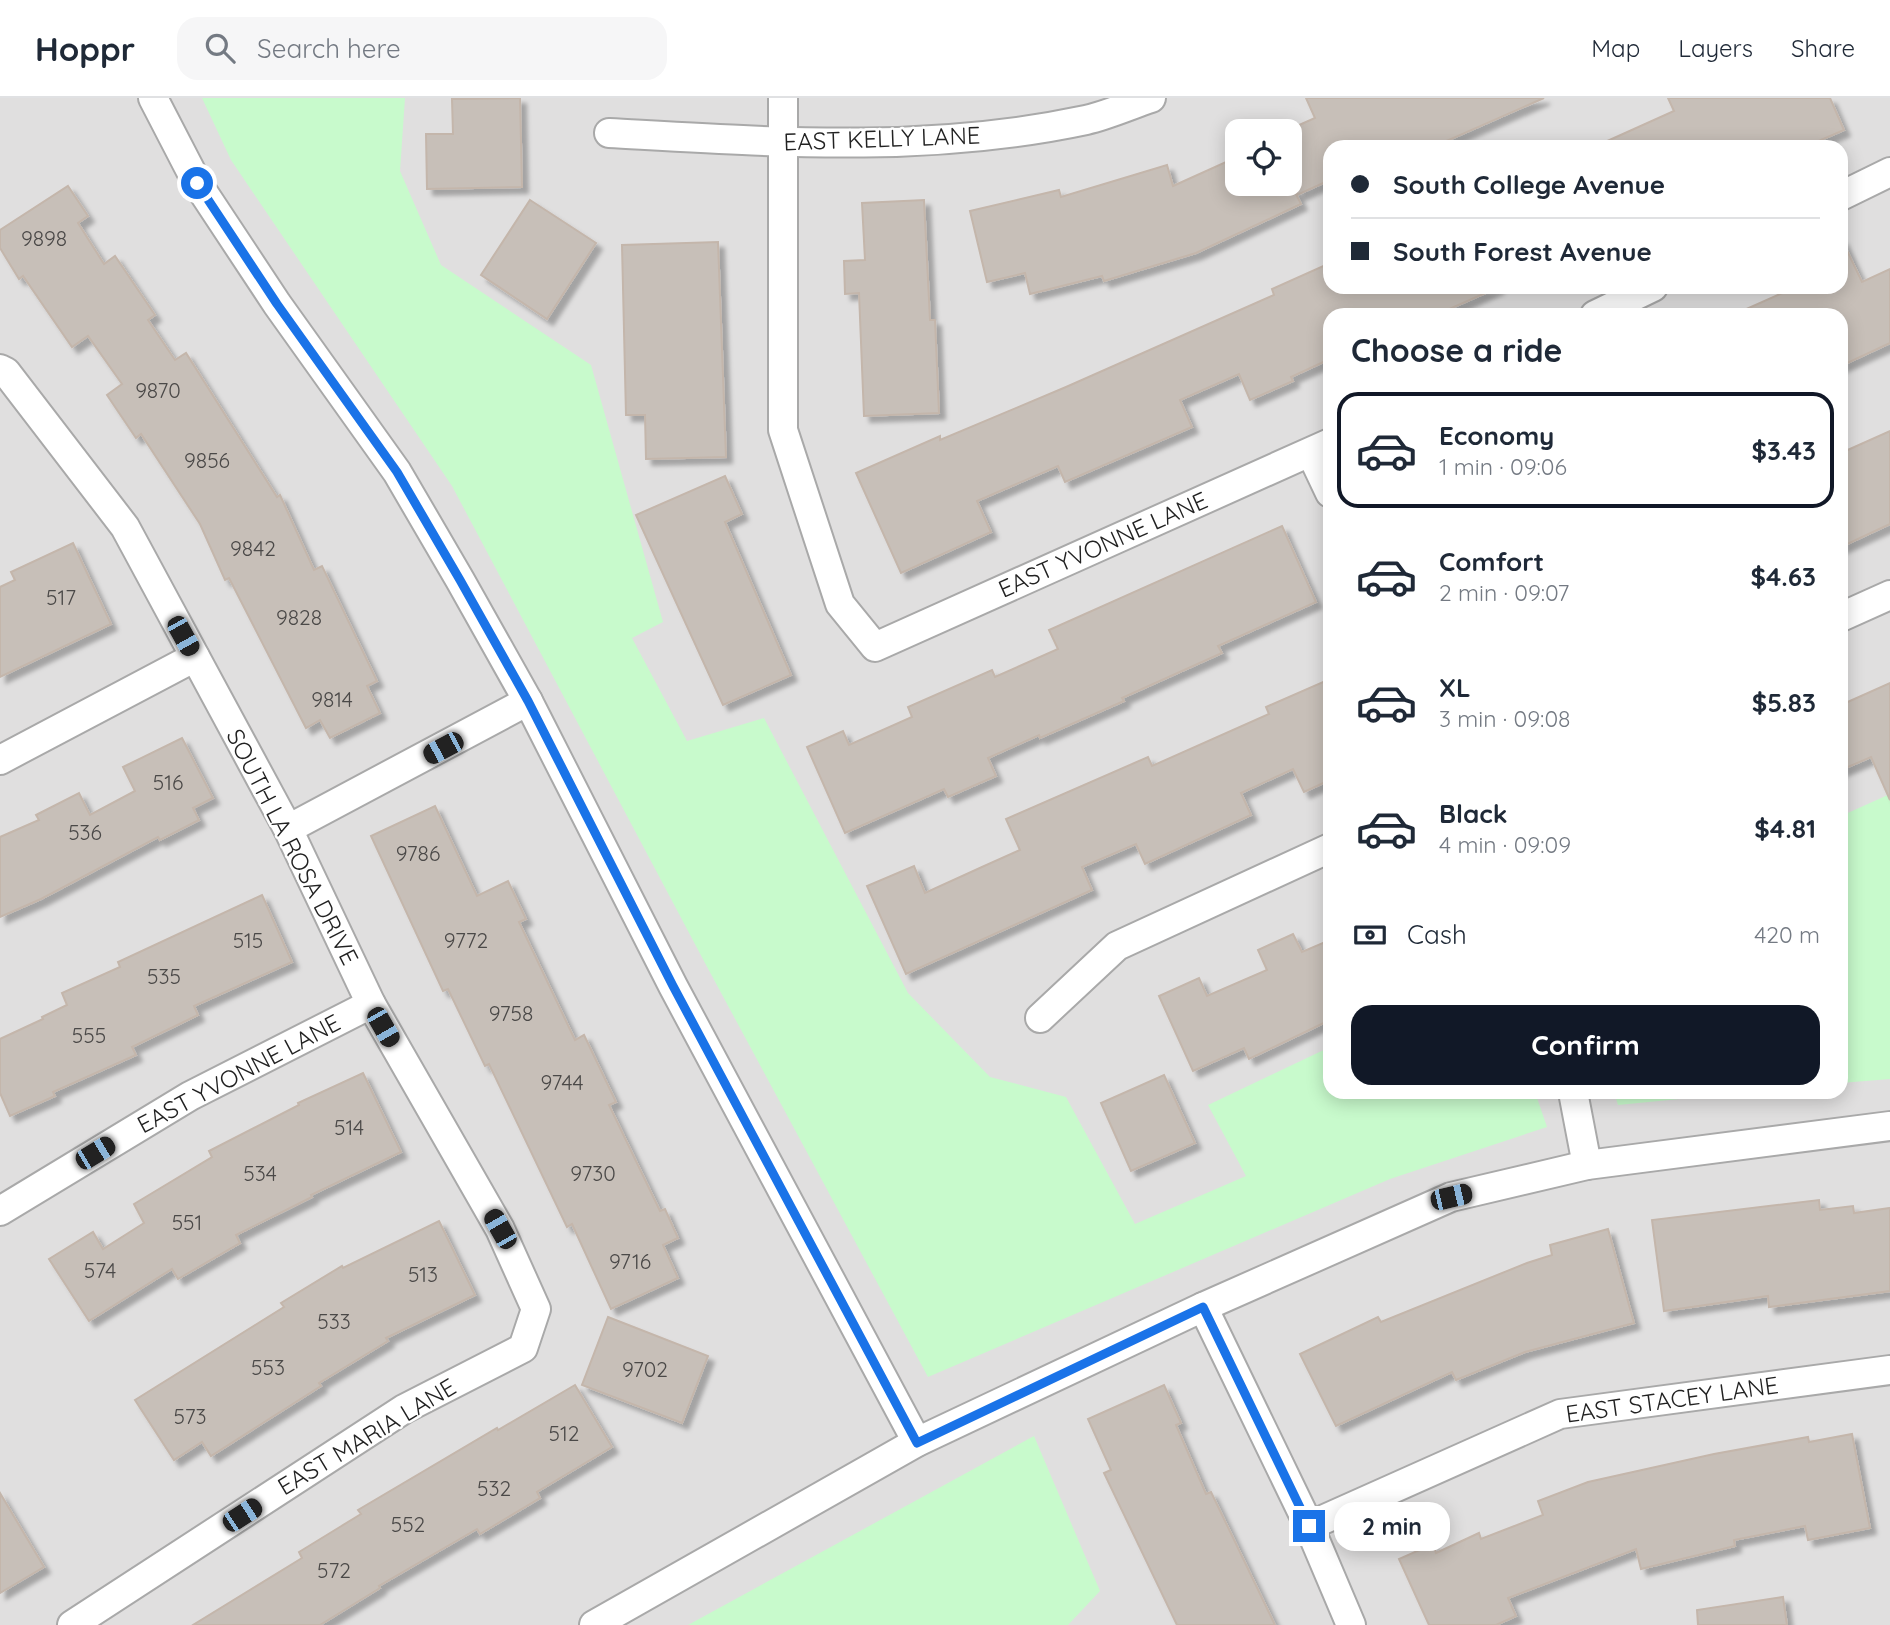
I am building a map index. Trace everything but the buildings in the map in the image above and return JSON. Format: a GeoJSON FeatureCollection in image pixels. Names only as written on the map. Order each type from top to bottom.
{"type":"FeatureCollection","features":[{"type":"Feature","properties":{"kind":"street"},"geometry":{"type":"LineString","coordinates":[[153,98],[197,183],[232,237],[397,472],[528,701],[673,986],[917,1443]]}},
{"type":"Feature","properties":{"kind":"street"},"geometry":{"type":"LineString","coordinates":[[781,144],[783,98]]}},
{"type":"Feature","properties":{"kind":"street","name":"EAST KELLY LANE"},"geometry":{"type":"LineString","coordinates":[[609,133],[781,144],[967,139],[1088,119],[1151,98]]}},
{"type":"Feature","properties":{"kind":"street","name":"EAST YVONNE LANE"},"geometry":{"type":"LineString","coordinates":[[781,144],[783,430],[840,604],[875,647],[1321,448]]}},
{"type":"Feature","properties":{"kind":"street"},"geometry":{"type":"LineString","coordinates":[[1848,193],[1890,172]]}},
{"type":"Feature","properties":{"kind":"street"},"geometry":{"type":"LineString","coordinates":[[1610,308],[1638,294]]}},
{"type":"Feature","properties":{"kind":"street","name":"SOUTH LA ROSA DRIVE"},"geometry":{"type":"LineString","coordinates":[[0,369],[6,372],[125,527],[288,829],[370,1004],[500,1229],[536,1309],[523,1348]]}},
{"type":"Feature","properties":{"kind":"street"},"geometry":{"type":"LineString","coordinates":[[1848,614],[1890,595]]}},
{"type":"Feature","properties":{"kind":"street"},"geometry":{"type":"LineString","coordinates":[[0,760],[195,657]]}},
{"type":"Feature","properties":{"kind":"street"},"geometry":{"type":"LineString","coordinates":[[288,829],[528,701]]}},
{"type":"Feature","properties":{"kind":"street"},"geometry":{"type":"LineString","coordinates":[[1041,1018],[1118,946],[1323,851]]}},
{"type":"Feature","properties":{"kind":"street","name":"EAST YVONNE LANE"},"geometry":{"type":"LineString","coordinates":[[0,1210],[190,1097],[370,1004]]}},
{"type":"Feature","properties":{"kind":"street"},"geometry":{"type":"LineString","coordinates":[[1574,1099],[1587,1165]]}},
{"type":"Feature","properties":{"kind":"street"},"geometry":{"type":"LineString","coordinates":[[594,1625],[917,1443],[1203,1307],[1451,1197],[1587,1165],[1890,1126]]}},
{"type":"Feature","properties":{"kind":"street"},"geometry":{"type":"LineString","coordinates":[[1203,1307],[1309,1526],[1351,1625]]}},
{"type":"Feature","properties":{"kind":"street","name":"EAST MARIA LANE"},"geometry":{"type":"LineString","coordinates":[[72,1625],[110,1615],[404,1409],[523,1348]]}},
{"type":"Feature","properties":{"kind":"street","name":"EAST STACEY LANE"},"geometry":{"type":"LineString","coordinates":[[1309,1526],[1560,1414],[1890,1370]]}},
{"type":"Feature","properties":{"kind":"shaded area"},"geometry":{"type":"Polygon","coordinates":[[[0,98],[1890,98],[1890,1625],[0,1625],[0,98]]]}},
{"type":"Feature","properties":{"kind":"green space"},"geometry":{"type":"Polygon","coordinates":[[[202,98],[405,98],[400,171],[441,265],[591,365],[663,622],[632,638],[687,741],[764,718],[908,993],[990,1077],[1066,1097],[1135,1224],[1246,1176],[1208,1105],[1323,1050],[1323,1099],[1537,1099],[1547,1127],[1390,1179],[928,1377],[452,486],[231,160],[202,98]]]}},
{"type":"Feature","properties":{"kind":"green space"},"geometry":{"type":"Polygon","coordinates":[[[1890,794],[1890,1079],[1848,1082],[1848,813],[1890,794]]]}},
{"type":"Feature","properties":{"kind":"green space"},"geometry":{"type":"Polygon","coordinates":[[[1616,1099],[1679,1099],[1618,1105],[1616,1099]]]}},
{"type":"Feature","properties":{"kind":"green space"},"geometry":{"type":"Polygon","coordinates":[[[1034,1436],[1100,1591],[1068,1625],[688,1625],[1034,1436]]]}},
{"type":"Feature","properties":{"kind":"route"},"geometry":{"type":"LineString","coordinates":[[197,183],[277,304],[397,472],[460,580],[528,701],[673,986],[917,1443],[1203,1307],[1309,1526]]}}]}
